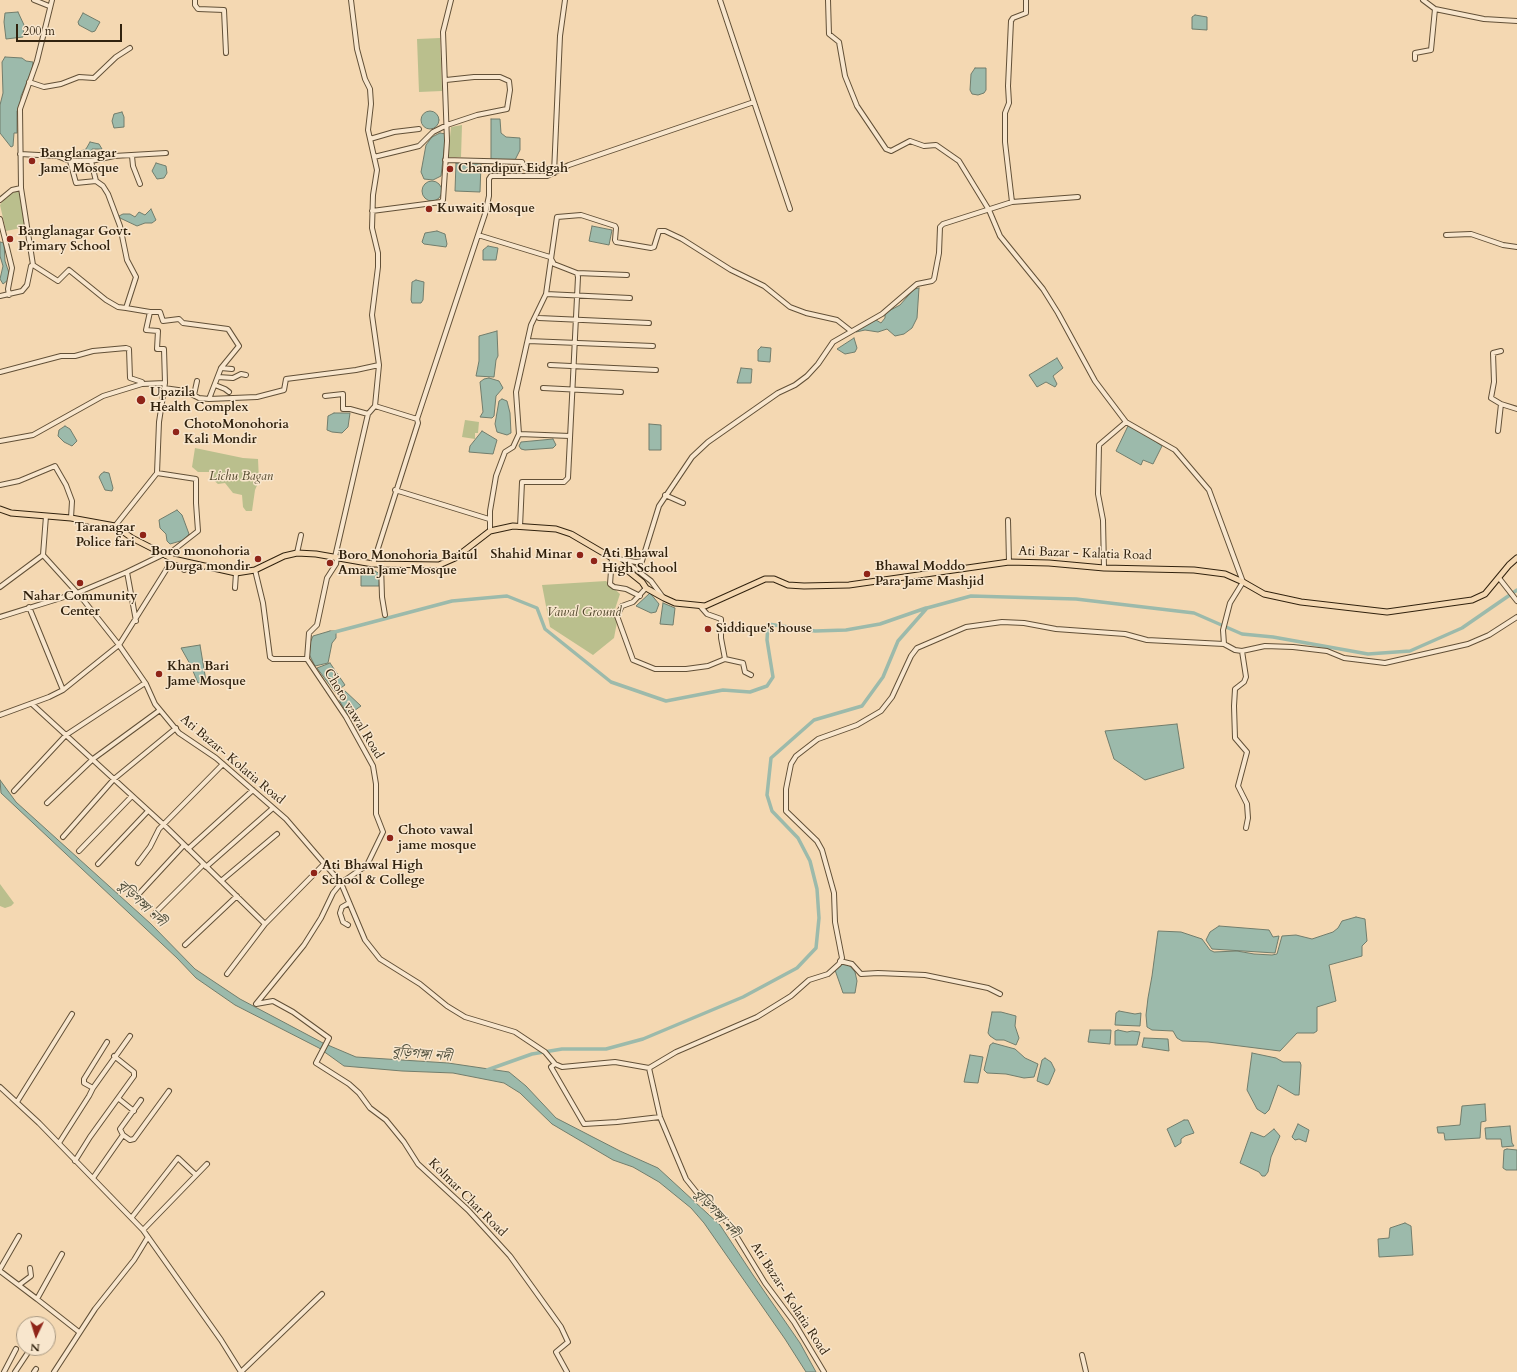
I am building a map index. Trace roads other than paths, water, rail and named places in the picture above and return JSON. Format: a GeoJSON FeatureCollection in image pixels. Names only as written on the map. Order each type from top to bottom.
{"type":"FeatureCollection","features":[{"type":"Feature","properties":{"kind":"main road"},"geometry":{"type":"LineString","coordinates":[[0,509],[11,513],[71,518],[116,527],[132,538],[173,559],[185,563],[236,573],[255,570],[284,556],[297,553],[316,554],[373,564],[439,565],[454,558],[490,531],[520,526],[556,529],[571,534],[612,558]]}},
{"type":"Feature","properties":{"kind":"main road","name":"Ati Bazar - Kalatia Road"},"geometry":{"type":"LineString","coordinates":[[612,558],[642,582],[646,588],[664,598],[675,603],[700,606],[716,602],[765,579],[774,579],[788,585],[849,585],[1009,562],[1049,563],[1104,568],[1194,570],[1225,574],[1264,594],[1301,602],[1387,612],[1472,600],[1485,594],[1509,565],[1517,558]]}},
{"type":"Feature","properties":{"kind":"street"},"geometry":{"type":"LineString","coordinates":[[34,0],[49,6]]}},
{"type":"Feature","properties":{"kind":"street"},"geometry":{"type":"LineString","coordinates":[[52,0],[49,6],[37,61],[20,109],[21,188],[34,266],[58,281],[69,270],[88,283],[106,300],[118,307],[160,312],[163,321],[179,319],[183,323],[228,329],[239,346],[221,368],[215,385],[212,387],[209,399]]}},
{"type":"Feature","properties":{"kind":"street"},"geometry":{"type":"LineString","coordinates":[[195,0],[195,5],[198,9],[224,10],[226,53]]}},
{"type":"Feature","properties":{"kind":"street"},"geometry":{"type":"LineString","coordinates":[[255,570],[263,603],[270,657],[273,659],[307,659],[309,633],[317,625],[327,578],[336,564],[336,557],[368,414],[375,406],[379,365],[372,315],[378,267],[378,253],[372,228],[372,212],[377,170],[368,130],[371,104],[370,89],[365,80],[357,49],[351,0]]}},
{"type":"Feature","properties":{"kind":"street"},"geometry":{"type":"LineString","coordinates":[[372,212],[441,202],[445,184],[447,125],[444,103],[446,80],[443,32],[450,0]]}},
{"type":"Feature","properties":{"kind":"street"},"geometry":{"type":"LineString","coordinates":[[554,171],[560,36],[565,0]]}},
{"type":"Feature","properties":{"kind":"street"},"geometry":{"type":"LineString","coordinates":[[720,0],[790,209]]}},
{"type":"Feature","properties":{"kind":"street"},"geometry":{"type":"LineString","coordinates":[[828,0],[829,34],[839,42],[845,76],[857,106],[886,149],[891,151],[910,141],[924,146],[931,144],[941,148],[959,161],[989,210],[1000,236],[1043,289],[1058,313],[1091,375],[1126,422],[1174,450],[1209,490],[1243,582],[1230,603],[1223,630],[1224,644]]}},
{"type":"Feature","properties":{"kind":"street"},"geometry":{"type":"LineString","coordinates":[[1012,202],[1004,142],[1005,113],[1009,103],[1008,86],[1011,21],[1013,18],[1026,13],[1026,0]]}},
{"type":"Feature","properties":{"kind":"street"},"geometry":{"type":"LineString","coordinates":[[1423,0],[1435,9],[1484,19],[1517,21]]}},
{"type":"Feature","properties":{"kind":"street"},"geometry":{"type":"LineString","coordinates":[[1415,59],[1415,52],[1431,50],[1435,9]]}},
{"type":"Feature","properties":{"kind":"street"},"geometry":{"type":"LineString","coordinates":[[29,82],[44,87],[62,84],[79,77],[94,78],[116,57],[130,48]]}},
{"type":"Feature","properties":{"kind":"street"},"geometry":{"type":"LineString","coordinates":[[374,157],[419,146],[433,132],[447,125],[476,115],[507,109],[510,90],[509,81],[500,77],[474,77],[446,80]]}},
{"type":"Feature","properties":{"kind":"street"},"geometry":{"type":"LineString","coordinates":[[373,564],[395,490],[418,423],[417,419],[478,235],[489,196],[489,179],[491,176],[523,174],[547,176],[554,171],[754,102]]}},
{"type":"Feature","properties":{"kind":"street"},"geometry":{"type":"LineString","coordinates":[[370,140],[394,132],[419,129]]}},
{"type":"Feature","properties":{"kind":"street"},"geometry":{"type":"LineString","coordinates":[[20,154],[57,156],[70,161],[91,160],[114,156],[166,153]]}},
{"type":"Feature","properties":{"kind":"street"},"geometry":{"type":"LineString","coordinates":[[132,156],[133,166],[140,184]]}},
{"type":"Feature","properties":{"kind":"street"},"geometry":{"type":"LineString","coordinates":[[91,160],[96,181],[103,186],[114,208],[120,226],[127,260],[136,277],[126,308]]}},
{"type":"Feature","properties":{"kind":"street"},"geometry":{"type":"LineString","coordinates":[[445,160],[522,162],[525,168],[554,171]]}},
{"type":"Feature","properties":{"kind":"street"},"geometry":{"type":"LineString","coordinates":[[70,161],[76,183],[96,181]]}},
{"type":"Feature","properties":{"kind":"street"},"geometry":{"type":"LineString","coordinates":[[0,200],[12,190],[21,188]]}},
{"type":"Feature","properties":{"kind":"street"},"geometry":{"type":"LineString","coordinates":[[640,596],[626,589],[614,587],[610,584],[612,558],[642,561],[659,506],[665,495],[682,475],[692,457],[708,442],[778,393],[795,385],[818,364],[833,342],[882,314],[917,284],[932,282],[934,279],[939,253],[940,227],[944,224],[1012,202],[1078,197]]}},
{"type":"Feature","properties":{"kind":"street"},"geometry":{"type":"LineString","coordinates":[[490,531],[489,519],[496,476],[505,452],[513,446],[519,434],[516,392],[531,325],[546,294],[557,217],[581,215],[615,226],[616,242],[651,248],[654,247],[659,231],[665,231],[682,239],[731,270],[764,286],[790,307],[806,313],[837,320],[851,331]]}},
{"type":"Feature","properties":{"kind":"street"},"geometry":{"type":"LineString","coordinates":[[0,219],[2,238],[12,268],[8,289],[9,295]]}},
{"type":"Feature","properties":{"kind":"street"},"geometry":{"type":"LineString","coordinates":[[1446,235],[1471,234],[1503,245],[1517,247]]}},
{"type":"Feature","properties":{"kind":"street"},"geometry":{"type":"LineString","coordinates":[[478,235],[550,257],[554,264],[577,274],[627,275]]}},
{"type":"Feature","properties":{"kind":"street"},"geometry":{"type":"LineString","coordinates":[[0,296],[22,291],[27,285],[31,266],[34,266]]}},
{"type":"Feature","properties":{"kind":"street"},"geometry":{"type":"LineString","coordinates":[[520,526],[522,482],[567,481],[573,390],[577,274]]}},
{"type":"Feature","properties":{"kind":"street"},"geometry":{"type":"LineString","coordinates":[[546,294],[630,298]]}},
{"type":"Feature","properties":{"kind":"street"},"geometry":{"type":"LineString","coordinates":[[116,527],[157,473],[158,436],[164,386],[164,349],[157,349],[158,331],[146,330],[150,312]]}},
{"type":"Feature","properties":{"kind":"street"},"geometry":{"type":"LineString","coordinates":[[539,318],[649,323]]}},
{"type":"Feature","properties":{"kind":"street"},"geometry":{"type":"LineString","coordinates":[[528,341],[653,346]]}},
{"type":"Feature","properties":{"kind":"street"},"geometry":{"type":"LineString","coordinates":[[0,372],[60,356],[74,356],[93,350],[126,348],[129,349],[130,378],[142,382],[142,384]]}},
{"type":"Feature","properties":{"kind":"street"},"geometry":{"type":"LineString","coordinates":[[1501,351],[1493,353],[1494,382],[1492,398],[1501,404],[1517,409]]}},
{"type":"Feature","properties":{"kind":"street"},"geometry":{"type":"LineString","coordinates":[[0,441],[33,435],[103,396],[142,384],[164,386],[209,399],[237,399],[269,395],[284,390],[286,379],[356,370],[379,365]]}},
{"type":"Feature","properties":{"kind":"street"},"geometry":{"type":"LineString","coordinates":[[550,365],[656,370]]}},
{"type":"Feature","properties":{"kind":"street"},"geometry":{"type":"LineString","coordinates":[[221,368],[232,369]]}},
{"type":"Feature","properties":{"kind":"street"},"geometry":{"type":"LineString","coordinates":[[218,377],[233,378],[241,374],[246,375]]}},
{"type":"Feature","properties":{"kind":"street"},"geometry":{"type":"LineString","coordinates":[[194,395],[197,381]]}},
{"type":"Feature","properties":{"kind":"street"},"geometry":{"type":"LineString","coordinates":[[215,385],[225,388],[229,392]]}},
{"type":"Feature","properties":{"kind":"street"},"geometry":{"type":"LineString","coordinates":[[543,388],[621,392]]}},
{"type":"Feature","properties":{"kind":"street"},"geometry":{"type":"LineString","coordinates":[[325,396],[342,394],[343,409],[350,409],[368,414]]}},
{"type":"Feature","properties":{"kind":"street"},"geometry":{"type":"LineString","coordinates":[[1498,431],[1501,404]]}},
{"type":"Feature","properties":{"kind":"street"},"geometry":{"type":"LineString","coordinates":[[375,406],[417,419]]}},
{"type":"Feature","properties":{"kind":"street"},"geometry":{"type":"LineString","coordinates":[[1104,568],[1103,520],[1098,494],[1100,445],[1126,422]]}},
{"type":"Feature","properties":{"kind":"street"},"geometry":{"type":"LineString","coordinates":[[519,434],[570,436]]}},
{"type":"Feature","properties":{"kind":"street"},"geometry":{"type":"LineString","coordinates":[[0,485],[19,481],[55,466],[66,484],[72,501],[71,518]]}},
{"type":"Feature","properties":{"kind":"street"},"geometry":{"type":"LineString","coordinates":[[0,617],[77,593],[129,572],[164,555],[198,531],[196,479],[157,473]]}},
{"type":"Feature","properties":{"kind":"street"},"geometry":{"type":"LineString","coordinates":[[395,490],[489,519]]}},
{"type":"Feature","properties":{"kind":"street"},"geometry":{"type":"LineString","coordinates":[[665,495],[683,503]]}},
{"type":"Feature","properties":{"kind":"street"},"geometry":{"type":"LineString","coordinates":[[0,587],[43,555],[46,516]]}},
{"type":"Feature","properties":{"kind":"street"},"geometry":{"type":"LineString","coordinates":[[1008,520],[1009,562]]}},
{"type":"Feature","properties":{"kind":"street"},"geometry":{"type":"LineString","coordinates":[[297,553],[301,535]]}},
{"type":"Feature","properties":{"kind":"street","name":"Ati Bazar- Kolatia Road"},"geometry":{"type":"LineString","coordinates":[[43,555],[77,593],[119,645],[145,683],[155,704],[176,728],[223,764],[286,819],[341,883],[365,940],[380,960],[420,984],[447,1006],[465,1017],[515,1032],[545,1052],[553,1062]]}},
{"type":"Feature","properties":{"kind":"street"},"geometry":{"type":"LineString","coordinates":[[0,715],[32,704],[63,690],[119,645],[136,621],[173,559]]}},
{"type":"Feature","properties":{"kind":"street"},"geometry":{"type":"LineString","coordinates":[[624,560],[651,581],[664,598]]}},
{"type":"Feature","properties":{"kind":"street"},"geometry":{"type":"LineString","coordinates":[[184,570],[185,563]]}},
{"type":"Feature","properties":{"kind":"street"},"geometry":{"type":"LineString","coordinates":[[381,564],[385,615]]}},
{"type":"Feature","properties":{"kind":"street"},"geometry":{"type":"LineString","coordinates":[[129,572],[136,621]]}},
{"type":"Feature","properties":{"kind":"street"},"geometry":{"type":"LineString","coordinates":[[235,588],[236,573]]}},
{"type":"Feature","properties":{"kind":"street"},"geometry":{"type":"LineString","coordinates":[[1499,578],[1516,600]]}},
{"type":"Feature","properties":{"kind":"street"},"geometry":{"type":"LineString","coordinates":[[646,588],[633,602],[622,606],[617,616],[633,660],[655,669],[679,669],[708,666],[725,659],[743,663],[745,672],[751,675]]}},
{"type":"Feature","properties":{"kind":"street"},"geometry":{"type":"LineString","coordinates":[[700,606],[707,614],[721,619],[721,638],[725,659]]}},
{"type":"Feature","properties":{"kind":"street"},"geometry":{"type":"LineString","coordinates":[[29,607],[63,690]]}},
{"type":"Feature","properties":{"kind":"street"},"geometry":{"type":"LineString","coordinates":[[660,1117],[584,1124],[551,1067],[553,1062],[562,1067],[615,1062],[649,1068],[676,1052],[757,1017],[791,996],[809,980],[828,974],[840,961],[842,958],[835,922],[834,893],[822,850],[817,840],[786,811],[786,794],[791,764],[796,756],[818,739],[857,725],[881,711],[892,697],[911,656],[917,648],[966,627],[1002,622],[1024,623],[1056,629],[1125,634],[1147,640],[1224,644],[1235,650],[1242,651],[1265,646],[1293,647],[1327,651],[1344,658],[1385,663],[1468,644],[1489,635],[1517,617]]}},
{"type":"Feature","properties":{"kind":"street"},"geometry":{"type":"LineString","coordinates":[[1242,651],[1246,677],[1244,682],[1235,690],[1234,706],[1235,738],[1246,752],[1238,786],[1247,804],[1248,818],[1246,828]]}},
{"type":"Feature","properties":{"kind":"street","name":"Choto vawal Road"},"geometry":{"type":"LineString","coordinates":[[307,659],[346,717],[374,770],[376,814],[382,826],[382,836],[367,864],[341,883],[333,893]]}},
{"type":"Feature","properties":{"kind":"street"},"geometry":{"type":"LineString","coordinates":[[14,792],[66,735],[145,683]]}},
{"type":"Feature","properties":{"kind":"street"},"geometry":{"type":"LineString","coordinates":[[32,704],[164,825],[265,924]]}},
{"type":"Feature","properties":{"kind":"street"},"geometry":{"type":"LineString","coordinates":[[47,803],[92,759],[160,710]]}},
{"type":"Feature","properties":{"kind":"street"},"geometry":{"type":"LineString","coordinates":[[63,837],[114,779],[176,728]]}},
{"type":"Feature","properties":{"kind":"street"},"geometry":{"type":"LineString","coordinates":[[138,863],[164,825],[223,764]]}},
{"type":"Feature","properties":{"kind":"street"},"geometry":{"type":"LineString","coordinates":[[188,849],[253,790]]}},
{"type":"Feature","properties":{"kind":"street"},"geometry":{"type":"LineString","coordinates":[[79,851],[132,796]]}},
{"type":"Feature","properties":{"kind":"street"},"geometry":{"type":"LineString","coordinates":[[153,915],[205,866],[273,808]]}},
{"type":"Feature","properties":{"kind":"street"},"geometry":{"type":"LineString","coordinates":[[98,864],[148,811]]}},
{"type":"Feature","properties":{"kind":"street"},"geometry":{"type":"LineString","coordinates":[[221,881],[277,834]]}},
{"type":"Feature","properties":{"kind":"street"},"geometry":{"type":"LineString","coordinates":[[136,897],[184,845]]}},
{"type":"Feature","properties":{"kind":"street"},"geometry":{"type":"LineString","coordinates":[[227,974],[265,924],[324,864]]}},
{"type":"Feature","properties":{"kind":"street","name":"Kolmar Char Road"},"geometry":{"type":"LineString","coordinates":[[333,893],[321,918],[304,945],[256,1004],[273,1001],[293,1012],[330,1038],[316,1064],[349,1084],[359,1093],[370,1108],[386,1120],[404,1142],[418,1164],[468,1210],[510,1256],[561,1327],[568,1342],[556,1352],[567,1372]]}},
{"type":"Feature","properties":{"kind":"street"},"geometry":{"type":"LineString","coordinates":[[185,945],[237,896]]}},
{"type":"Feature","properties":{"kind":"street"},"geometry":{"type":"LineString","coordinates":[[348,925],[343,922],[340,913],[342,907],[350,903]]}},
{"type":"Feature","properties":{"kind":"street"},"geometry":{"type":"LineString","coordinates":[[840,961],[852,964],[861,974],[878,973],[925,975],[948,981],[981,986],[1000,994]]}},
{"type":"Feature","properties":{"kind":"street"},"geometry":{"type":"LineString","coordinates":[[17,1102],[72,1014]]}},
{"type":"Feature","properties":{"kind":"street"},"geometry":{"type":"LineString","coordinates":[[59,1143],[89,1096],[92,1088],[130,1036]]}},
{"type":"Feature","properties":{"kind":"street"},"geometry":{"type":"LineString","coordinates":[[92,1088],[84,1082],[84,1079],[107,1042]]}},
{"type":"Feature","properties":{"kind":"street"},"geometry":{"type":"LineString","coordinates":[[75,1161],[90,1137],[119,1099],[135,1074],[114,1056]]}},
{"type":"Feature","properties":{"kind":"street","name":"Ati Bazar- Kolatia Road"},"geometry":{"type":"LineString","coordinates":[[649,1068],[660,1117],[686,1179],[698,1194],[729,1224],[765,1283],[794,1322],[824,1372]]}},
{"type":"Feature","properties":{"kind":"street"},"geometry":{"type":"LineString","coordinates":[[0,1087],[59,1143],[143,1230],[221,1340],[241,1372],[322,1294]]}},
{"type":"Feature","properties":{"kind":"street"},"geometry":{"type":"LineString","coordinates":[[142,1100],[120,1129],[123,1135],[130,1140],[134,1139],[169,1091]]}},
{"type":"Feature","properties":{"kind":"street"},"geometry":{"type":"LineString","coordinates":[[119,1099],[134,1111]]}},
{"type":"Feature","properties":{"kind":"street"},"geometry":{"type":"LineString","coordinates":[[93,1178],[123,1135]]}},
{"type":"Feature","properties":{"kind":"street"},"geometry":{"type":"LineString","coordinates":[[132,1217],[178,1158],[196,1175]]}},
{"type":"Feature","properties":{"kind":"street"},"geometry":{"type":"LineString","coordinates":[[143,1230],[207,1164]]}},
{"type":"Feature","properties":{"kind":"street"},"geometry":{"type":"LineString","coordinates":[[19,1236],[0,1270],[79,1332]]}},
{"type":"Feature","properties":{"kind":"street"},"geometry":{"type":"LineString","coordinates":[[54,1372],[79,1332],[110,1288],[134,1260],[148,1237]]}},
{"type":"Feature","properties":{"kind":"street"},"geometry":{"type":"LineString","coordinates":[[37,1299],[62,1254]]}},
{"type":"Feature","properties":{"kind":"street"},"geometry":{"type":"LineString","coordinates":[[19,1285],[31,1276],[30,1268]]}},
{"type":"Feature","properties":{"kind":"street"},"geometry":{"type":"LineString","coordinates":[[4,1372],[16,1349]]}},
{"type":"Feature","properties":{"kind":"street"},"geometry":{"type":"LineString","coordinates":[[1082,1355],[1086,1372]]}},
{"type":"Feature","properties":{"kind":"street"},"geometry":{"type":"LineString","coordinates":[[15,1372],[26,1356]]}},
{"type":"Feature","properties":{"kind":"waterway"},"geometry":{"type":"LineString","coordinates":[[487,1070],[532,1054],[562,1049],[606,1049],[643,1039],[743,997],[797,968],[816,948],[819,918],[817,889],[810,861],[798,838],[772,811],[767,795],[771,758],[814,720],[862,706],[883,677],[898,641],[927,608],[971,596],[1076,599],[1194,613],[1242,634],[1273,637],[1368,654],[1410,651],[1462,628],[1517,590]]}},
{"type":"Feature","properties":{"kind":"waterway"},"geometry":{"type":"LineString","coordinates":[[331,633],[452,601],[507,596],[537,608],[545,629],[611,682],[666,701],[723,690],[750,692],[767,686],[773,677],[767,640],[768,624],[815,631],[846,630],[880,624],[926,608]]}},
{"type":"Feature","properties":{"kind":"place","name":"Banglanagar Jame Mosque"},"geometry":{"type":"Point","coordinates":[32,161]}},
{"type":"Feature","properties":{"kind":"place","name":"Chandipur Eidgah"},"geometry":{"type":"Point","coordinates":[450,169]}},
{"type":"Feature","properties":{"kind":"place","name":"Kuwaiti Mosque"},"geometry":{"type":"Point","coordinates":[429,209]}},
{"type":"Feature","properties":{"kind":"place","name":"Banglanagar Govt. Primary School"},"geometry":{"type":"Point","coordinates":[10,239]}},
{"type":"Feature","properties":{"kind":"place","name":"Upazila Health Complex"},"geometry":{"type":"Point","coordinates":[141,400]}},
{"type":"Feature","properties":{"kind":"place","name":"ChotoMonohoria Kali Mondir"},"geometry":{"type":"Point","coordinates":[176,432]}},
{"type":"Feature","properties":{"kind":"place","name":"Taranagar Police fari"},"geometry":{"type":"Point","coordinates":[143,535]}},
{"type":"Feature","properties":{"kind":"place","name":"Shahid Minar"},"geometry":{"type":"Point","coordinates":[580,555]}},
{"type":"Feature","properties":{"kind":"place","name":"Boro monohoria Durga mondir"},"geometry":{"type":"Point","coordinates":[258,559]}},
{"type":"Feature","properties":{"kind":"place","name":"Ati Bhawal High School"},"geometry":{"type":"Point","coordinates":[594,561]}},
{"type":"Feature","properties":{"kind":"place","name":"Boro Monohoria Baitul Aman Jame Mosque"},"geometry":{"type":"Point","coordinates":[330,563]}},
{"type":"Feature","properties":{"kind":"place","name":"Bhawal Moddo Para Jame Mashjid"},"geometry":{"type":"Point","coordinates":[867,574]}},
{"type":"Feature","properties":{"kind":"place","name":"Nahar Community Center"},"geometry":{"type":"Point","coordinates":[80,583]}},
{"type":"Feature","properties":{"kind":"place","name":"Siddique's house"},"geometry":{"type":"Point","coordinates":[708,629]}},
{"type":"Feature","properties":{"kind":"place","name":"Khan Bari Jame Mosque"},"geometry":{"type":"Point","coordinates":[159,674]}},
{"type":"Feature","properties":{"kind":"place","name":"Choto vawal jame mosque"},"geometry":{"type":"Point","coordinates":[390,838]}},
{"type":"Feature","properties":{"kind":"place","name":"Ati Bhawal High School & College"},"geometry":{"type":"Point","coordinates":[314,873]}},
{"type":"Feature","properties":{"kind":"park label","name":"Lichu Bagan"},"geometry":{"type":"Point","coordinates":[241,477]}},
{"type":"Feature","properties":{"kind":"park label","name":"Vawal Ground"},"geometry":{"type":"Point","coordinates":[584,613]}},
{"type":"Feature","properties":{"kind":"water label","name":"বুড়িগঙ্গা নদী"},"geometry":{"type":"Point","coordinates":[141,904]}},
{"type":"Feature","properties":{"kind":"water label","name":"বুড়িগঙ্গা নদী"},"geometry":{"type":"Point","coordinates":[422,1055]}},
{"type":"Feature","properties":{"kind":"water label","name":"বুড়িগঙ্গা নদী"},"geometry":{"type":"Point","coordinates":[716,1214]}}]}
